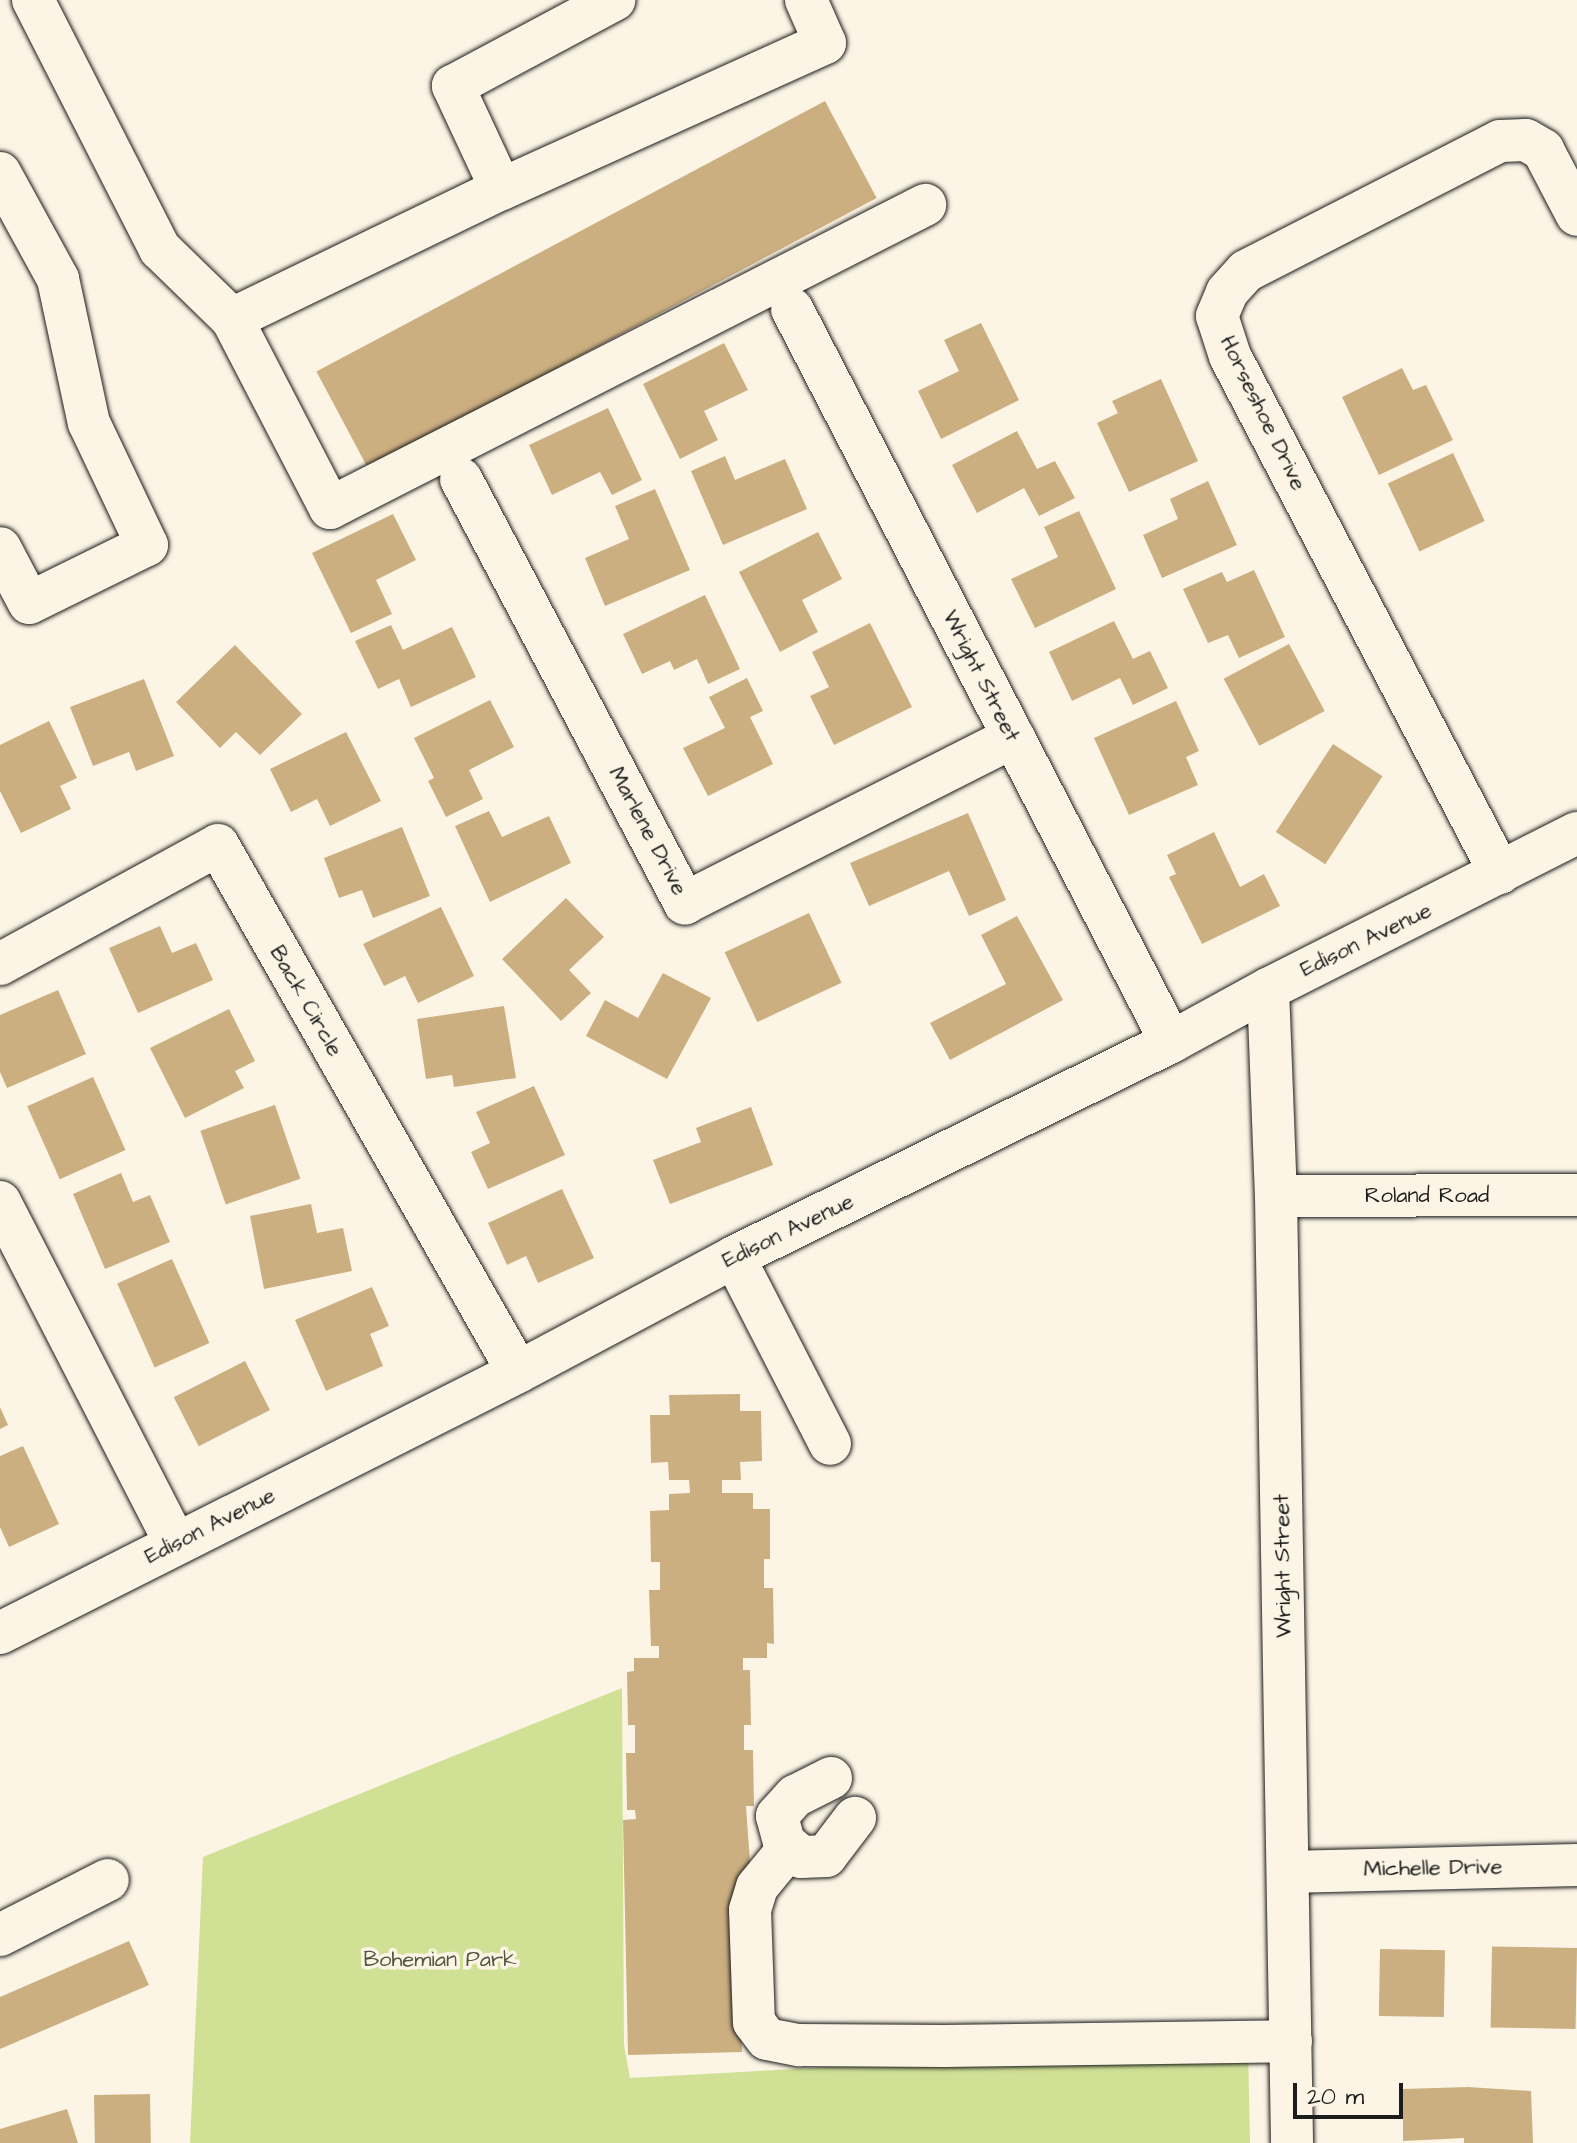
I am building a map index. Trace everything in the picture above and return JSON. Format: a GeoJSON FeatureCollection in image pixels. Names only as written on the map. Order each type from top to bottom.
{"type":"FeatureCollection","features":[{"type":"Feature","properties":{"kind":"street"},"geometry":{"type":"LineString","coordinates":[[33,0],[160,249],[232,319],[330,508],[925,205]]}},
{"type":"Feature","properties":{"kind":"street"},"geometry":{"type":"LineString","coordinates":[[501,189],[453,86],[614,0]]}},
{"type":"Feature","properties":{"kind":"street"},"geometry":{"type":"LineString","coordinates":[[232,319],[501,189],[825,43],[806,0]]}},
{"type":"Feature","properties":{"kind":"street","name":"Horseshoe Drive"},"geometry":{"type":"LineString","coordinates":[[1500,873],[1230,356],[1217,316],[1227,292],[1246,271],[1500,141],[1526,140],[1543,150],[1577,215]]}},
{"type":"Feature","properties":{"kind":"street"},"geometry":{"type":"LineString","coordinates":[[0,173],[58,279],[89,423],[147,545],[29,603],[0,548]]}},
{"type":"Feature","properties":{"kind":"street","name":"Wright Street"},"geometry":{"type":"LineString","coordinates":[[792,309],[1171,1042]]}},
{"type":"Feature","properties":{"kind":"street","name":"Marlene Drive"},"geometry":{"type":"LineString","coordinates":[[461,479],[685,903],[1013,737]]}},
{"type":"Feature","properties":{"kind":"street","name":"Edison Avenue"},"geometry":{"type":"LineString","coordinates":[[0,1633],[518,1372],[734,1257],[1171,1042],[1268,989],[1577,833]]}},
{"type":"Feature","properties":{"kind":"street","name":"Back Circle"},"geometry":{"type":"LineString","coordinates":[[0,964],[218,845],[518,1372]]}},
{"type":"Feature","properties":{"kind":"street","name":"Wright Street"},"geometry":{"type":"LineString","coordinates":[[1268,989],[1276,1196],[1292,2143]]}},
{"type":"Feature","properties":{"kind":"street","name":"Roland Road"},"geometry":{"type":"LineString","coordinates":[[1276,1196],[1577,1195]]}},
{"type":"Feature","properties":{"kind":"street"},"geometry":{"type":"LineString","coordinates":[[0,1202],[175,1543]]}},
{"type":"Feature","properties":{"kind":"street"},"geometry":{"type":"LineString","coordinates":[[734,1257],[830,1444]]}},
{"type":"Feature","properties":{"kind":"street"},"geometry":{"type":"LineString","coordinates":[[831,1778],[795,1796],[777,1816],[784,1842],[801,1857],[826,1856],[855,1818]]}},
{"type":"Feature","properties":{"kind":"street"},"geometry":{"type":"LineString","coordinates":[[789,1848],[757,1887],[750,1910],[754,2022],[767,2039],[799,2045],[915,2046],[1291,2041]]}},
{"type":"Feature","properties":{"kind":"street","name":"Michelle Drive"},"geometry":{"type":"LineString","coordinates":[[1288,1872],[1577,1865]]}},
{"type":"Feature","properties":{"kind":"street"},"geometry":{"type":"LineString","coordinates":[[0,1935],[108,1880]]}},
{"type":"Feature","properties":{"kind":"green space","name":"Bohemian Park"},"geometry":{"type":"Polygon","coordinates":[[[622,1688],[624,2045],[630,2078],[1248,2044],[1250,2143],[190,2143],[203,1857],[622,1688]]]}},
{"type":"Feature","properties":{"kind":"building"},"geometry":{"type":"Polygon","coordinates":[[[825,101],[877,198],[368,469],[316,371],[825,101]]]}},
{"type":"Feature","properties":{"kind":"building"},"geometry":{"type":"Polygon","coordinates":[[[981,323],[1019,400],[941,439],[918,391],[959,371],[944,340],[981,323]]]}},
{"type":"Feature","properties":{"kind":"building"},"geometry":{"type":"Polygon","coordinates":[[[724,343],[748,390],[704,411],[718,440],[680,459],[643,384],[724,343]]]}},
{"type":"Feature","properties":{"kind":"building"},"geometry":{"type":"Polygon","coordinates":[[[1402,368],[1413,390],[1426,385],[1453,440],[1379,475],[1342,397],[1402,368]]]}},
{"type":"Feature","properties":{"kind":"building"},"geometry":{"type":"Polygon","coordinates":[[[1161,379],[1198,461],[1129,492],[1097,423],[1118,413],[1112,401],[1161,379]]]}},
{"type":"Feature","properties":{"kind":"building"},"geometry":{"type":"Polygon","coordinates":[[[608,408],[642,480],[612,495],[600,472],[552,495],[529,445],[608,408]]]}},
{"type":"Feature","properties":{"kind":"building"},"geometry":{"type":"Polygon","coordinates":[[[1017,431],[1037,469],[1055,461],[1075,498],[1039,516],[1024,488],[977,513],[952,465],[1017,431]]]}},
{"type":"Feature","properties":{"kind":"building"},"geometry":{"type":"Polygon","coordinates":[[[1453,453],[1485,521],[1419,551],[1388,483],[1453,453]]]}},
{"type":"Feature","properties":{"kind":"building"},"geometry":{"type":"Polygon","coordinates":[[[725,456],[735,480],[785,459],[807,509],[723,545],[691,471],[725,456]]]}},
{"type":"Feature","properties":{"kind":"building"},"geometry":{"type":"Polygon","coordinates":[[[1208,481],[1237,545],[1162,578],[1143,535],[1178,519],[1170,499],[1208,481]]]}},
{"type":"Feature","properties":{"kind":"building"},"geometry":{"type":"Polygon","coordinates":[[[655,489],[690,570],[605,606],[585,558],[629,539],[615,506],[655,489]]]}},
{"type":"Feature","properties":{"kind":"building"},"geometry":{"type":"Polygon","coordinates":[[[1079,511],[1116,589],[1035,628],[1011,579],[1058,557],[1044,527],[1079,511]]]}},
{"type":"Feature","properties":{"kind":"building"},"geometry":{"type":"Polygon","coordinates":[[[393,514],[416,560],[376,580],[392,614],[351,633],[312,553],[393,514]]]}},
{"type":"Feature","properties":{"kind":"building"},"geometry":{"type":"Polygon","coordinates":[[[818,532],[842,579],[802,600],[818,632],[780,652],[739,572],[818,532]]]}},
{"type":"Feature","properties":{"kind":"building"},"geometry":{"type":"Polygon","coordinates":[[[1254,570],[1285,637],[1239,658],[1228,635],[1208,643],[1183,589],[1222,572],[1227,582],[1254,570]]]}},
{"type":"Feature","properties":{"kind":"building"},"geometry":{"type":"Polygon","coordinates":[[[705,595],[740,669],[708,684],[697,659],[674,670],[670,661],[642,674],[623,634],[705,595]]]}},
{"type":"Feature","properties":{"kind":"building"},"geometry":{"type":"Polygon","coordinates":[[[1114,621],[1133,659],[1150,651],[1168,688],[1133,705],[1120,678],[1072,701],[1049,652],[1114,621]]]}},
{"type":"Feature","properties":{"kind":"building"},"geometry":{"type":"Polygon","coordinates":[[[870,623],[912,707],[834,745],[810,696],[829,687],[812,652],[870,623]]]}},
{"type":"Feature","properties":{"kind":"building"},"geometry":{"type":"Polygon","coordinates":[[[391,625],[403,650],[452,627],[476,677],[411,707],[399,679],[378,689],[355,641],[391,625]]]}},
{"type":"Feature","properties":{"kind":"building"},"geometry":{"type":"Polygon","coordinates":[[[1289,644],[1325,711],[1259,746],[1224,679],[1289,644]]]}},
{"type":"Feature","properties":{"kind":"building"},"geometry":{"type":"Polygon","coordinates":[[[235,645],[302,714],[260,755],[236,732],[220,748],[176,702],[235,645]]]}},
{"type":"Feature","properties":{"kind":"building"},"geometry":{"type":"Polygon","coordinates":[[[747,678],[763,711],[750,717],[773,764],[708,796],[683,748],[725,728],[709,697],[747,678]]]}},
{"type":"Feature","properties":{"kind":"building"},"geometry":{"type":"Polygon","coordinates":[[[144,679],[174,756],[136,771],[129,752],[93,766],[70,707],[144,679]]]}},
{"type":"Feature","properties":{"kind":"building"},"geometry":{"type":"Polygon","coordinates":[[[490,700],[514,747],[469,770],[483,799],[446,817],[428,781],[434,778],[414,738],[490,700]]]}},
{"type":"Feature","properties":{"kind":"building"},"geometry":{"type":"Polygon","coordinates":[[[1176,701],[1199,751],[1186,757],[1198,785],[1129,815],[1094,738],[1176,701]]]}},
{"type":"Feature","properties":{"kind":"building"},"geometry":{"type":"Polygon","coordinates":[[[49,721],[77,778],[60,786],[71,809],[21,833],[0,791],[0,745],[49,721]]]}},
{"type":"Feature","properties":{"kind":"building"},"geometry":{"type":"Polygon","coordinates":[[[346,732],[381,801],[330,826],[317,799],[291,812],[270,769],[346,732]]]}},
{"type":"Feature","properties":{"kind":"building"},"geometry":{"type":"Polygon","coordinates":[[[1333,744],[1382,776],[1325,864],[1276,832],[1333,744]]]}},
{"type":"Feature","properties":{"kind":"building"},"geometry":{"type":"Polygon","coordinates":[[[489,811],[502,837],[549,816],[571,863],[490,902],[455,826],[489,811]]]}},
{"type":"Feature","properties":{"kind":"building"},"geometry":{"type":"Polygon","coordinates":[[[968,813],[1006,900],[969,916],[949,871],[869,906],[850,863],[968,813]]]}},
{"type":"Feature","properties":{"kind":"building"},"geometry":{"type":"Polygon","coordinates":[[[402,827],[430,896],[373,918],[362,890],[339,898],[324,858],[402,827]]]}},
{"type":"Feature","properties":{"kind":"building"},"geometry":{"type":"Polygon","coordinates":[[[1214,832],[1240,887],[1264,874],[1280,906],[1202,944],[1169,877],[1176,874],[1167,855],[1214,832]]]}},
{"type":"Feature","properties":{"kind":"building"},"geometry":{"type":"Polygon","coordinates":[[[566,898],[604,937],[569,970],[591,993],[561,1021],[502,959],[566,898]]]}},
{"type":"Feature","properties":{"kind":"building"},"geometry":{"type":"Polygon","coordinates":[[[441,907],[474,976],[418,1003],[405,976],[384,986],[363,944],[441,907]]]}},
{"type":"Feature","properties":{"kind":"building"},"geometry":{"type":"Polygon","coordinates":[[[809,913],[842,983],[757,1022],[725,952],[809,913]]]}},
{"type":"Feature","properties":{"kind":"building"},"geometry":{"type":"Polygon","coordinates":[[[1017,916],[1063,1000],[950,1060],[930,1023],[1006,984],[981,935],[1017,916]]]}},
{"type":"Feature","properties":{"kind":"building"},"geometry":{"type":"Polygon","coordinates":[[[160,926],[172,953],[196,943],[213,980],[138,1013],[109,948],[160,926]]]}},
{"type":"Feature","properties":{"kind":"building"},"geometry":{"type":"Polygon","coordinates":[[[663,973],[711,998],[667,1079],[586,1036],[605,1000],[638,1018],[663,973]]]}},
{"type":"Feature","properties":{"kind":"building"},"geometry":{"type":"Polygon","coordinates":[[[58,990],[86,1054],[7,1088],[0,1072],[0,1015],[58,990]]]}},
{"type":"Feature","properties":{"kind":"building"},"geometry":{"type":"Polygon","coordinates":[[[504,1006],[516,1078],[454,1087],[452,1075],[426,1079],[417,1019],[504,1006]]]}},
{"type":"Feature","properties":{"kind":"building"},"geometry":{"type":"Polygon","coordinates":[[[229,1009],[255,1061],[235,1071],[244,1088],[185,1118],[150,1048],[229,1009]]]}},
{"type":"Feature","properties":{"kind":"building"},"geometry":{"type":"Polygon","coordinates":[[[93,1077],[126,1150],[60,1179],[27,1106],[93,1077]]]}},
{"type":"Feature","properties":{"kind":"building"},"geometry":{"type":"Polygon","coordinates":[[[534,1086],[565,1155],[488,1189],[471,1152],[490,1143],[476,1112],[534,1086]]]}},
{"type":"Feature","properties":{"kind":"building"},"geometry":{"type":"Polygon","coordinates":[[[275,1105],[300,1179],[226,1204],[200,1131],[275,1105]]]}},
{"type":"Feature","properties":{"kind":"building"},"geometry":{"type":"Polygon","coordinates":[[[751,1107],[773,1165],[670,1204],[653,1160],[701,1142],[696,1128],[751,1107]]]}},
{"type":"Feature","properties":{"kind":"building"},"geometry":{"type":"Polygon","coordinates":[[[121,1173],[133,1202],[150,1195],[170,1242],[105,1269],[73,1194],[121,1173]]]}},
{"type":"Feature","properties":{"kind":"building"},"geometry":{"type":"Polygon","coordinates":[[[562,1189],[594,1258],[538,1283],[526,1256],[507,1265],[488,1223],[562,1189]]]}},
{"type":"Feature","properties":{"kind":"building"},"geometry":{"type":"Polygon","coordinates":[[[311,1204],[317,1233],[343,1228],[352,1271],[264,1289],[250,1216],[311,1204]]]}},
{"type":"Feature","properties":{"kind":"building"},"geometry":{"type":"Polygon","coordinates":[[[172,1259],[209,1343],[155,1367],[117,1283],[172,1259]]]}},
{"type":"Feature","properties":{"kind":"building"},"geometry":{"type":"Polygon","coordinates":[[[372,1287],[389,1326],[370,1334],[383,1366],[326,1391],[295,1320],[372,1287]]]}},
{"type":"Feature","properties":{"kind":"building"},"geometry":{"type":"Polygon","coordinates":[[[245,1361],[270,1410],[199,1446],[174,1397],[245,1361]]]}},
{"type":"Feature","properties":{"kind":"building"},"geometry":{"type":"Polygon","coordinates":[[[740,1394],[740,1411],[761,1411],[762,1461],[740,1462],[741,1480],[722,1480],[722,1493],[753,1493],[753,1509],[770,1509],[770,1559],[764,1559],[764,1588],[773,1588],[774,1644],[767,1643],[767,1658],[743,1658],[743,1670],[750,1670],[751,1725],[744,1725],[744,1750],[753,1750],[754,1806],[746,1806],[751,1876],[738,1876],[742,2052],[628,2055],[623,1820],[636,1819],[635,1810],[627,1810],[626,1753],[635,1753],[635,1725],[628,1725],[627,1672],[634,1671],[634,1658],[659,1658],[659,1646],[651,1646],[649,1590],[660,1590],[660,1562],[651,1562],[650,1511],[669,1510],[669,1494],[690,1493],[689,1480],[669,1480],[668,1462],[651,1463],[650,1415],[670,1415],[669,1395],[740,1394]]]}},
{"type":"Feature","properties":{"kind":"building"},"geometry":{"type":"Polygon","coordinates":[[[0,1407],[8,1425],[0,1429],[0,1407]]]}},
{"type":"Feature","properties":{"kind":"building"},"geometry":{"type":"Polygon","coordinates":[[[23,1446],[59,1524],[9,1547],[0,1527],[0,1456],[23,1446]]]}},
{"type":"Feature","properties":{"kind":"building"},"geometry":{"type":"Polygon","coordinates":[[[129,1941],[149,1985],[0,2049],[0,1997],[129,1941]]]}},
{"type":"Feature","properties":{"kind":"building"},"geometry":{"type":"Polygon","coordinates":[[[1492,1947],[1577,1948],[1576,2029],[1491,2028],[1492,1947]]]}},
{"type":"Feature","properties":{"kind":"building"},"geometry":{"type":"Polygon","coordinates":[[[1380,1949],[1445,1950],[1444,2017],[1379,2016],[1380,1949]]]}},
{"type":"Feature","properties":{"kind":"building"},"geometry":{"type":"Polygon","coordinates":[[[1468,2087],[1531,2091],[1533,2143],[1464,2143],[1464,2138],[1403,2141],[1403,2089],[1468,2087]]]}},
{"type":"Feature","properties":{"kind":"building"},"geometry":{"type":"Polygon","coordinates":[[[150,2094],[151,2143],[95,2143],[94,2095],[150,2094]]]}},
{"type":"Feature","properties":{"kind":"building"},"geometry":{"type":"Polygon","coordinates":[[[67,2109],[78,2143],[0,2143],[0,2129],[67,2109]]]}}]}
